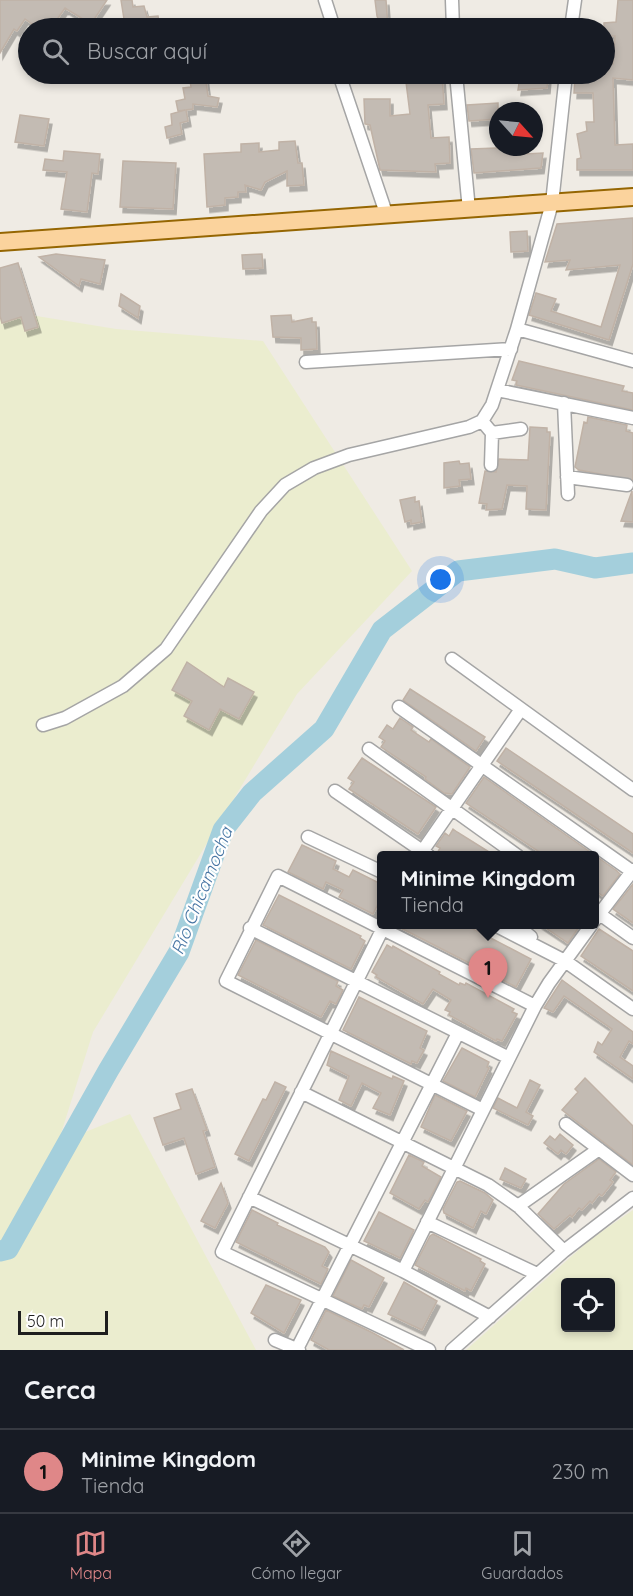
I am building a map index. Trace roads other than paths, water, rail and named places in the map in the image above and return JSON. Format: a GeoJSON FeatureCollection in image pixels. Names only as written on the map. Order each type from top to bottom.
{"type":"FeatureCollection","features":[{"type":"Feature","properties":{"kind":"main road"},"geometry":{"type":"LineString","coordinates":[[0,242],[633,197]]}},
{"type":"Feature","properties":{"kind":"street"},"geometry":{"type":"LineString","coordinates":[[325,0],[331,18]]}},
{"type":"Feature","properties":{"kind":"street"},"geometry":{"type":"LineString","coordinates":[[452,0],[453,18]]}},
{"type":"Feature","properties":{"kind":"street"},"geometry":{"type":"LineString","coordinates":[[572,18],[575,0]]}},
{"type":"Feature","properties":{"kind":"street"},"geometry":{"type":"LineString","coordinates":[[342,84],[387,216]]}},
{"type":"Feature","properties":{"kind":"street"},"geometry":{"type":"LineString","coordinates":[[457,84],[469,210]]}},
{"type":"Feature","properties":{"kind":"street"},"geometry":{"type":"LineString","coordinates":[[43,725],[65,718],[123,686],[166,649],[261,511],[285,485],[314,468],[349,455],[469,427],[482,421],[492,405],[511,349],[552,203],[565,84]]}},
{"type":"Feature","properties":{"kind":"street"},"geometry":{"type":"LineString","coordinates":[[517,329],[633,362]]}},
{"type":"Feature","properties":{"kind":"street"},"geometry":{"type":"LineString","coordinates":[[306,362],[511,349]]}},
{"type":"Feature","properties":{"kind":"street"},"geometry":{"type":"LineString","coordinates":[[497,390],[633,418]]}},
{"type":"Feature","properties":{"kind":"street"},"geometry":{"type":"LineString","coordinates":[[564,403],[568,494]]}},
{"type":"Feature","properties":{"kind":"street"},"geometry":{"type":"LineString","coordinates":[[482,421],[492,433],[491,465]]}},
{"type":"Feature","properties":{"kind":"street"},"geometry":{"type":"LineString","coordinates":[[492,433],[521,429]]}},
{"type":"Feature","properties":{"kind":"street"},"geometry":{"type":"LineString","coordinates":[[567,477],[627,485]]}},
{"type":"Feature","properties":{"kind":"street"},"geometry":{"type":"LineString","coordinates":[[452,659],[633,790]]}},
{"type":"Feature","properties":{"kind":"street"},"geometry":{"type":"LineString","coordinates":[[399,707],[633,871],[599,913]]}},
{"type":"Feature","properties":{"kind":"street"},"geometry":{"type":"LineString","coordinates":[[425,851],[521,709]]}},
{"type":"Feature","properties":{"kind":"street"},"geometry":{"type":"LineString","coordinates":[[369,749],[512,851]]}},
{"type":"Feature","properties":{"kind":"street"},"geometry":{"type":"LineString","coordinates":[[335,791],[419,851]]}},
{"type":"Feature","properties":{"kind":"street"},"geometry":{"type":"LineString","coordinates":[[308,837],[377,870]]}},
{"type":"Feature","properties":{"kind":"street"},"geometry":{"type":"LineString","coordinates":[[377,924],[278,876],[250,928],[226,981],[483,1110]]}},
{"type":"Feature","properties":{"kind":"street"},"geometry":{"type":"LineString","coordinates":[[599,920],[633,938]]}},
{"type":"Feature","properties":{"kind":"street"},"geometry":{"type":"LineString","coordinates":[[250,928],[509,1058]]}},
{"type":"Feature","properties":{"kind":"street"},"geometry":{"type":"LineString","coordinates":[[383,929],[222,1252],[429,1350]]}},
{"type":"Feature","properties":{"kind":"street"},"geometry":{"type":"LineString","coordinates":[[388,929],[535,1006]]}},
{"type":"Feature","properties":{"kind":"street"},"geometry":{"type":"LineString","coordinates":[[503,929],[549,951],[633,1009]]}},
{"type":"Feature","properties":{"kind":"street"},"geometry":{"type":"LineString","coordinates":[[521,929],[549,951]]}},
{"type":"Feature","properties":{"kind":"street"},"geometry":{"type":"LineString","coordinates":[[403,1271],[535,1006],[587,929]]}},
{"type":"Feature","properties":{"kind":"street"},"geometry":{"type":"LineString","coordinates":[[275,1340],[298,1350],[458,1033]]}},
{"type":"Feature","properties":{"kind":"street"},"geometry":{"type":"LineString","coordinates":[[301,1092],[455,1167],[518,1206],[564,1251]]}},
{"type":"Feature","properties":{"kind":"street"},"geometry":{"type":"LineString","coordinates":[[566,1124],[633,1175]]}},
{"type":"Feature","properties":{"kind":"street"},"geometry":{"type":"LineString","coordinates":[[518,1206],[598,1149]]}},
{"type":"Feature","properties":{"kind":"street"},"geometry":{"type":"LineString","coordinates":[[249,1197],[403,1271],[490,1317]]}},
{"type":"Feature","properties":{"kind":"street"},"geometry":{"type":"LineString","coordinates":[[452,1350],[564,1251],[633,1197]]}},
{"type":"Feature","properties":{"kind":"street"},"geometry":{"type":"LineString","coordinates":[[427,1222],[537,1275]]}},
{"type":"Feature","properties":{"kind":"waterway","name":"Río Chicamocha"},"geometry":{"type":"LineString","coordinates":[[0,1251],[8,1249],[108,1071],[179,952],[223,830],[252,793],[324,729],[382,630],[458,571],[555,559],[595,568],[633,563]]}},
{"type":"Feature","properties":{"kind":"place","name":"Minime Kingdom"},"geometry":{"type":"Point","coordinates":[488,998]}}]}
